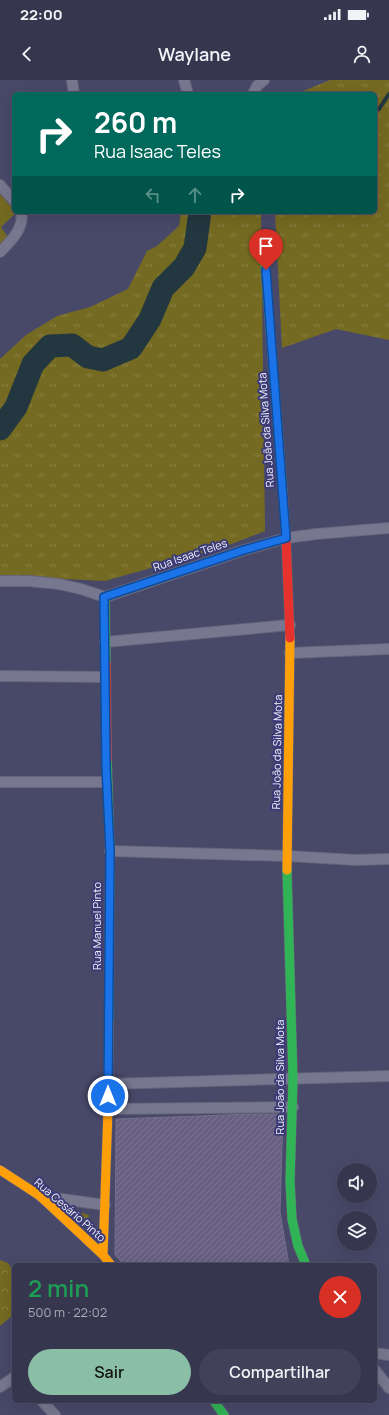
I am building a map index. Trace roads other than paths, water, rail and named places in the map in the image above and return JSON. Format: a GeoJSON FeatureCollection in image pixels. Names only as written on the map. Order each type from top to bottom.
{"type":"FeatureCollection","features":[{"type":"Feature","properties":{"kind":"street"},"geometry":{"type":"LineString","coordinates":[[72,80],[74,92]]}},
{"type":"Feature","properties":{"kind":"street"},"geometry":{"type":"LineString","coordinates":[[184,80],[187,92]]}},
{"type":"Feature","properties":{"kind":"street"},"geometry":{"type":"LineString","coordinates":[[255,92],[257,86],[264,80]]}},
{"type":"Feature","properties":{"kind":"street"},"geometry":{"type":"LineString","coordinates":[[0,185],[12,197]]}},
{"type":"Feature","properties":{"kind":"street"},"geometry":{"type":"LineString","coordinates":[[0,252],[10,242],[16,233],[21,224],[22,214]]}},
{"type":"Feature","properties":{"kind":"street","name":"Rua João da Silva Mota"},"geometry":{"type":"LineString","coordinates":[[263,239],[286,538],[290,625],[287,856],[293,1079],[290,1181],[292,1219],[298,1246],[305,1263]]}},
{"type":"Feature","properties":{"kind":"street","name":"Rua Isaac Teles"},"geometry":{"type":"LineString","coordinates":[[104,597],[244,550],[286,538],[389,528]]}},
{"type":"Feature","properties":{"kind":"street"},"geometry":{"type":"LineString","coordinates":[[0,581],[29,581],[59,584],[81,589],[104,597]]}},
{"type":"Feature","properties":{"kind":"street","name":"Rua Manuel Pinto"},"geometry":{"type":"LineString","coordinates":[[104,597],[107,782],[110,851],[108,1109],[104,1255]]}},
{"type":"Feature","properties":{"kind":"street"},"geometry":{"type":"LineString","coordinates":[[104,642],[290,625]]}},
{"type":"Feature","properties":{"kind":"street"},"geometry":{"type":"LineString","coordinates":[[290,653],[389,649]]}},
{"type":"Feature","properties":{"kind":"street"},"geometry":{"type":"LineString","coordinates":[[0,676],[105,677]]}},
{"type":"Feature","properties":{"kind":"street"},"geometry":{"type":"LineString","coordinates":[[0,782],[107,782]]}},
{"type":"Feature","properties":{"kind":"street"},"geometry":{"type":"LineString","coordinates":[[110,851],[287,856],[356,860],[389,859]]}},
{"type":"Feature","properties":{"kind":"street"},"geometry":{"type":"LineString","coordinates":[[108,1084],[389,1076]]}},
{"type":"Feature","properties":{"kind":"street"},"geometry":{"type":"LineString","coordinates":[[108,1109],[293,1107]]}},
{"type":"Feature","properties":{"kind":"street","name":"Rua Cesário Pinto"},"geometry":{"type":"LineString","coordinates":[[0,1170],[40,1196],[104,1255],[110,1263]]}},
{"type":"Feature","properties":{"kind":"street"},"geometry":{"type":"LineString","coordinates":[[40,1196],[105,1205]]}},
{"type":"Feature","properties":{"kind":"street"},"geometry":{"type":"LineString","coordinates":[[377,1353],[389,1355]]}},
{"type":"Feature","properties":{"kind":"street"},"geometry":{"type":"LineString","coordinates":[[377,1373],[389,1388]]}},
{"type":"Feature","properties":{"kind":"street"},"geometry":{"type":"LineString","coordinates":[[0,1386],[12,1378]]}},
{"type":"Feature","properties":{"kind":"street"},"geometry":{"type":"LineString","coordinates":[[44,1403],[55,1415]]}},
{"type":"Feature","properties":{"kind":"street"},"geometry":{"type":"LineString","coordinates":[[215,1403],[224,1415]]}},
{"type":"Feature","properties":{"kind":"waterway"},"geometry":{"type":"LineString","coordinates":[[377,110],[389,94]]}},
{"type":"Feature","properties":{"kind":"waterway"},"geometry":{"type":"LineString","coordinates":[[0,429],[16,407],[33,364],[50,346],[72,345],[88,357],[103,360],[131,348],[150,319],[163,288],[184,267],[195,248],[200,214]]}}]}
